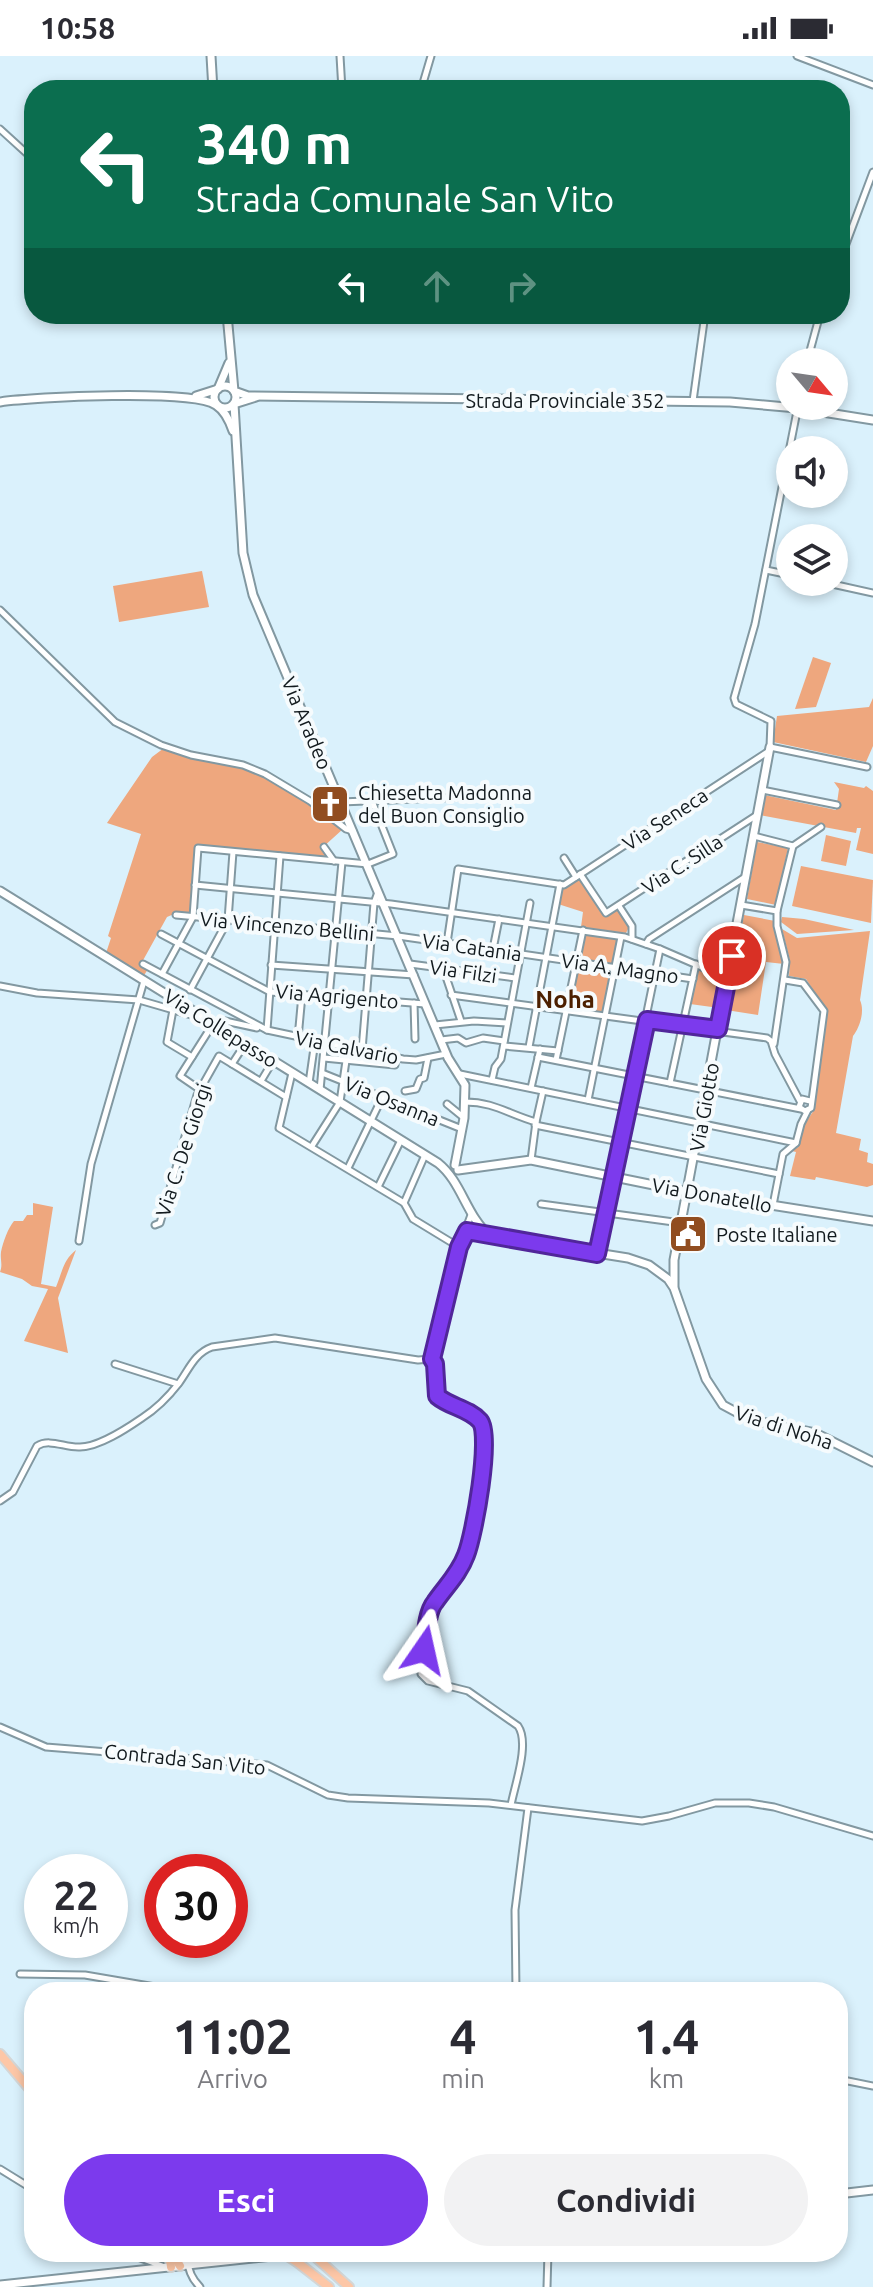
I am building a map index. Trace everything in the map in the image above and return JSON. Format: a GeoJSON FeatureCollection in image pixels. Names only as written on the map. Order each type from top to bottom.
{"type":"FeatureCollection","features":[{"type":"Feature","properties":{"kind":"main road"},"geometry":{"type":"LineString","coordinates":[[0,2054],[24,2082]]}},
{"type":"Feature","properties":{"kind":"main road"},"geometry":{"type":"LineString","coordinates":[[174,2262],[176,2266]]}},
{"type":"Feature","properties":{"kind":"main road"},"geometry":{"type":"LineString","coordinates":[[297,2262],[329,2287]]}},
{"type":"Feature","properties":{"kind":"main road"},"geometry":{"type":"LineString","coordinates":[[322,2262],[349,2287]]}},
{"type":"Feature","properties":{"kind":"main road"},"geometry":{"type":"LineString","coordinates":[[326,2262],[327,2266]]}},
{"type":"Feature","properties":{"kind":"street"},"geometry":{"type":"LineString","coordinates":[[211,56],[212,80]]}},
{"type":"Feature","properties":{"kind":"street"},"geometry":{"type":"LineString","coordinates":[[340,56],[341,80]]}},
{"type":"Feature","properties":{"kind":"street"},"geometry":{"type":"LineString","coordinates":[[424,80],[431,56]]}},
{"type":"Feature","properties":{"kind":"street"},"geometry":{"type":"LineString","coordinates":[[797,56],[873,85]]}},
{"type":"Feature","properties":{"kind":"street"},"geometry":{"type":"LineString","coordinates":[[0,129],[24,151]]}},
{"type":"Feature","properties":{"kind":"street"},"geometry":{"type":"LineString","coordinates":[[850,233],[873,172]]}},
{"type":"Feature","properties":{"kind":"street"},"geometry":{"type":"LineString","coordinates":[[190,397],[226,408],[234,404],[228,324]]}},
{"type":"Feature","properties":{"kind":"street"},"geometry":{"type":"LineString","coordinates":[[693,401],[704,324]]}},
{"type":"Feature","properties":{"kind":"street"},"geometry":{"type":"LineString","coordinates":[[811,348],[817,324]]}},
{"type":"Feature","properties":{"kind":"street"},"geometry":{"type":"LineString","coordinates":[[218,406],[214,398],[230,360]]}},
{"type":"Feature","properties":{"kind":"street"},"geometry":{"type":"LineString","coordinates":[[0,402],[87,397],[190,397],[226,386],[234,391]]}},
{"type":"Feature","properties":{"kind":"street","name":"Strada Provinciale 352"},"geometry":{"type":"LineString","coordinates":[[234,391],[256,397],[693,401],[776,406]]}},
{"type":"Feature","properties":{"kind":"street","name":"Strada Provinciale 352"},"geometry":{"type":"LineString","coordinates":[[234,404],[256,397]]}},
{"type":"Feature","properties":{"kind":"street","name":"Via Aradeo"},"geometry":{"type":"LineString","coordinates":[[234,404],[247,574],[253,595],[447,1054],[465,1085],[465,1102]]}},
{"type":"Feature","properties":{"kind":"street","name":"Via Aradeo"},"geometry":{"type":"LineString","coordinates":[[218,406],[231,424],[235,437]]}},
{"type":"Feature","properties":{"kind":"street","name":"Strada Provinciale 352"},"geometry":{"type":"LineString","coordinates":[[848,416],[873,420]]}},
{"type":"Feature","properties":{"kind":"street"},"geometry":{"type":"LineString","coordinates":[[795,420],[755,624],[734,698],[736,704],[771,721],[770,749],[867,767]]}},
{"type":"Feature","properties":{"kind":"street"},"geometry":{"type":"LineString","coordinates":[[766,570],[776,572]]}},
{"type":"Feature","properties":{"kind":"street"},"geometry":{"type":"LineString","coordinates":[[848,588],[873,593]]}},
{"type":"Feature","properties":{"kind":"street"},"geometry":{"type":"LineString","coordinates":[[0,610],[115,722],[161,745],[191,755],[243,765],[265,774],[353,831]]}},
{"type":"Feature","properties":{"kind":"street","name":"Via Giotto"},"geometry":{"type":"LineString","coordinates":[[674,1288],[674,1260],[770,749]]}},
{"type":"Feature","properties":{"kind":"street","name":"Via Seneca"},"geometry":{"type":"LineString","coordinates":[[560,884],[564,885],[770,749]]}},
{"type":"Feature","properties":{"kind":"street"},"geometry":{"type":"LineString","coordinates":[[762,790],[837,805]]}},
{"type":"Feature","properties":{"kind":"street"},"geometry":{"type":"LineString","coordinates":[[341,802],[464,797]]}},
{"type":"Feature","properties":{"kind":"street"},"geometry":{"type":"LineString","coordinates":[[162,974],[193,917],[198,848],[368,864],[393,854],[372,801]]}},
{"type":"Feature","properties":{"kind":"street","name":"Via C. Silla"},"geometry":{"type":"LineString","coordinates":[[578,875],[606,913],[758,815]]}},
{"type":"Feature","properties":{"kind":"street"},"geometry":{"type":"LineString","coordinates":[[805,1110],[773,1045],[786,962],[777,926],[777,911],[793,846],[821,827]]}},
{"type":"Feature","properties":{"kind":"street"},"geometry":{"type":"LineString","coordinates":[[754,836],[793,846]]}},
{"type":"Feature","properties":{"kind":"street"},"geometry":{"type":"LineString","coordinates":[[320,1090],[338,862],[324,847]]}},
{"type":"Feature","properties":{"kind":"street"},"geometry":{"type":"LineString","coordinates":[[190,990],[228,920],[233,852]]}},
{"type":"Feature","properties":{"kind":"street"},"geometry":{"type":"LineString","coordinates":[[267,1030],[280,856]]}},
{"type":"Feature","properties":{"kind":"street"},"geometry":{"type":"LineString","coordinates":[[564,858],[578,875]]}},
{"type":"Feature","properties":{"kind":"street"},"geometry":{"type":"LineString","coordinates":[[447,943],[458,869],[560,884],[529,1047]]}},
{"type":"Feature","properties":{"kind":"street"},"geometry":{"type":"LineString","coordinates":[[646,944],[649,939],[746,877]]}},
{"type":"Feature","properties":{"kind":"street"},"geometry":{"type":"LineString","coordinates":[[195,885],[452,912],[583,930],[632,939],[727,978]]}},
{"type":"Feature","properties":{"kind":"street"},"geometry":{"type":"LineString","coordinates":[[362,1050],[374,903],[379,890]]}},
{"type":"Feature","properties":{"kind":"street","name":"Via Collepasso"},"geometry":{"type":"LineString","coordinates":[[0,891],[452,1169]]}},
{"type":"Feature","properties":{"kind":"street"},"geometry":{"type":"LineString","coordinates":[[492,1080],[501,1059],[530,903]]}},
{"type":"Feature","properties":{"kind":"street"},"geometry":{"type":"LineString","coordinates":[[741,905],[777,911]]}},
{"type":"Feature","properties":{"kind":"street"},"geometry":{"type":"LineString","coordinates":[[619,906],[632,926],[632,939]]}},
{"type":"Feature","properties":{"kind":"street","name":"Via Vincenzo Bellini"},"geometry":{"type":"LineString","coordinates":[[176,915],[398,936]]}},
{"type":"Feature","properties":{"kind":"street"},"geometry":{"type":"LineString","coordinates":[[493,949],[499,919]]}},
{"type":"Feature","properties":{"kind":"street"},"geometry":{"type":"LineString","coordinates":[[556,1060],[583,930]]}},
{"type":"Feature","properties":{"kind":"street","name":"Via Agrigento"},"geometry":{"type":"LineString","coordinates":[[161,934],[270,992],[427,1004]]}},
{"type":"Feature","properties":{"kind":"street","name":"Via Catania"},"geometry":{"type":"LineString","coordinates":[[398,936],[546,958]]}},
{"type":"Feature","properties":{"kind":"street"},"geometry":{"type":"LineString","coordinates":[[588,1100],[621,937]]}},
{"type":"Feature","properties":{"kind":"street"},"geometry":{"type":"LineString","coordinates":[[597,1254],[660,949]]}},
{"type":"Feature","properties":{"kind":"street","name":"Via A. Magno"},"geometry":{"type":"LineString","coordinates":[[546,958],[693,979]]}},
{"type":"Feature","properties":{"kind":"street","name":"Via Calvario"},"geometry":{"type":"LineString","coordinates":[[143,964],[267,1030]]}},
{"type":"Feature","properties":{"kind":"street","name":"Via Filzi"},"geometry":{"type":"LineString","coordinates":[[410,964],[515,978]]}},
{"type":"Feature","properties":{"kind":"street"},"geometry":{"type":"LineString","coordinates":[[670,1083],[696,964]]}},
{"type":"Feature","properties":{"kind":"street"},"geometry":{"type":"LineString","coordinates":[[271,965],[415,975]]}},
{"type":"Feature","properties":{"kind":"street"},"geometry":{"type":"LineString","coordinates":[[443,968],[461,1021]]}},
{"type":"Feature","properties":{"kind":"street"},"geometry":{"type":"LineString","coordinates":[[79,1241],[91,1164],[144,980]]}},
{"type":"Feature","properties":{"kind":"street"},"geometry":{"type":"LineString","coordinates":[[773,1206],[783,1154],[796,1143],[810,1101],[824,1011],[803,983],[785,980]]}},
{"type":"Feature","properties":{"kind":"street"},"geometry":{"type":"LineString","coordinates":[[0,986],[37,993],[139,1000],[191,1015],[196,1012]]}},
{"type":"Feature","properties":{"kind":"street"},"geometry":{"type":"LineString","coordinates":[[298,1038],[302,995]]}},
{"type":"Feature","properties":{"kind":"street"},"geometry":{"type":"LineString","coordinates":[[451,995],[718,1029],[767,1038],[773,1045]]}},
{"type":"Feature","properties":{"kind":"street"},"geometry":{"type":"LineString","coordinates":[[414,1003],[415,1039]]}},
{"type":"Feature","properties":{"kind":"street"},"geometry":{"type":"LineString","coordinates":[[173,1010],[167,1042],[192,1057]]}},
{"type":"Feature","properties":{"kind":"street"},"geometry":{"type":"LineString","coordinates":[[199,1089],[180,1076],[192,1057],[231,1012]]}},
{"type":"Feature","properties":{"kind":"street","name":"Via Calvario"},"geometry":{"type":"LineString","coordinates":[[225,1021],[416,1060],[447,1054]]}},
{"type":"Feature","properties":{"kind":"street"},"geometry":{"type":"LineString","coordinates":[[435,1025],[461,1021],[507,1023]]}},
{"type":"Feature","properties":{"kind":"street"},"geometry":{"type":"LineString","coordinates":[[441,1040],[458,1038],[466,1043],[483,1038],[558,1051]]}},
{"type":"Feature","properties":{"kind":"street"},"geometry":{"type":"LineString","coordinates":[[309,1083],[315,1041]]}},
{"type":"Feature","properties":{"kind":"street"},"geometry":{"type":"LineString","coordinates":[[232,1064],[245,1044]]}},
{"type":"Feature","properties":{"kind":"street"},"geometry":{"type":"LineString","coordinates":[[312,1146],[340,1102],[348,1047]]}},
{"type":"Feature","properties":{"kind":"street"},"geometry":{"type":"LineString","coordinates":[[531,1088],[540,1049]]}},
{"type":"Feature","properties":{"kind":"street","name":"Via C. De Giorgi"},"geometry":{"type":"LineString","coordinates":[[155,1225],[160,1223],[199,1089],[219,1056],[286,1097]]}},
{"type":"Feature","properties":{"kind":"street"},"geometry":{"type":"LineString","coordinates":[[324,1058],[395,1065],[396,1057]]}},
{"type":"Feature","properties":{"kind":"street"},"geometry":{"type":"LineString","coordinates":[[538,1057],[805,1110]]}},
{"type":"Feature","properties":{"kind":"street"},"geometry":{"type":"LineString","coordinates":[[405,1091],[416,1089],[420,1079],[424,1078],[428,1058]]}},
{"type":"Feature","properties":{"kind":"street"},"geometry":{"type":"LineString","coordinates":[[261,1081],[273,1061]]}},
{"type":"Feature","properties":{"kind":"street"},"geometry":{"type":"LineString","coordinates":[[292,1073],[279,1128],[404,1203],[413,1219],[459,1247]]}},
{"type":"Feature","properties":{"kind":"street","name":"Via Osanna"},"geometry":{"type":"LineString","coordinates":[[322,1073],[462,1129]]}},
{"type":"Feature","properties":{"kind":"street"},"geometry":{"type":"LineString","coordinates":[[456,1073],[796,1143]]}},
{"type":"Feature","properties":{"kind":"street"},"geometry":{"type":"LineString","coordinates":[[531,1160],[543,1091]]}},
{"type":"Feature","properties":{"kind":"street"},"geometry":{"type":"LineString","coordinates":[[348,1168],[382,1098]]}},
{"type":"Feature","properties":{"kind":"street"},"geometry":{"type":"LineString","coordinates":[[800,1101],[805,1098],[810,1101]]}},
{"type":"Feature","properties":{"kind":"street"},"geometry":{"type":"LineString","coordinates":[[490,1236],[471,1215],[452,1169],[465,1102],[489,1102],[509,1114],[535,1123],[779,1174]]}},
{"type":"Feature","properties":{"kind":"street"},"geometry":{"type":"LineString","coordinates":[[447,1104],[464,1118]]}},
{"type":"Feature","properties":{"kind":"street"},"geometry":{"type":"LineString","coordinates":[[378,1187],[401,1140]]}},
{"type":"Feature","properties":{"kind":"street"},"geometry":{"type":"LineString","coordinates":[[404,1203],[425,1154]]}},
{"type":"Feature","properties":{"kind":"street","name":"Via Donatello"},"geometry":{"type":"LineString","coordinates":[[452,1169],[531,1160],[688,1192],[873,1221]]}},
{"type":"Feature","properties":{"kind":"street"},"geometry":{"type":"LineString","coordinates":[[541,1204],[682,1223]]}},
{"type":"Feature","properties":{"kind":"street"},"geometry":{"type":"LineString","coordinates":[[471,1215],[459,1247],[432,1359],[437,1396],[470,1412],[482,1424],[485,1435],[477,1506],[467,1554],[448,1588],[434,1602],[421,1674],[428,1681],[468,1691],[522,1731],[523,1746],[511,1805]]}},
{"type":"Feature","properties":{"kind":"street"},"geometry":{"type":"LineString","coordinates":[[467,1231],[635,1260],[660,1272],[674,1288]]}},
{"type":"Feature","properties":{"kind":"street"},"geometry":{"type":"LineString","coordinates":[[660,1272],[674,1260]]}},
{"type":"Feature","properties":{"kind":"street","name":"Via di Noha"},"geometry":{"type":"LineString","coordinates":[[674,1288],[706,1379],[723,1405],[751,1420],[815,1433],[873,1462]]}},
{"type":"Feature","properties":{"kind":"street"},"geometry":{"type":"LineString","coordinates":[[0,1501],[11,1495],[32,1451],[40,1443],[84,1448],[145,1416],[178,1384],[203,1350],[275,1338],[418,1360],[432,1359]]}},
{"type":"Feature","properties":{"kind":"street"},"geometry":{"type":"LineString","coordinates":[[115,1364],[178,1384]]}},
{"type":"Feature","properties":{"kind":"street","name":"Contrada San Vito"},"geometry":{"type":"LineString","coordinates":[[0,1727],[46,1747],[267,1765],[328,1795],[511,1805],[642,1821],[715,1803],[749,1803],[774,1807],[873,1836]]}},
{"type":"Feature","properties":{"kind":"street"},"geometry":{"type":"LineString","coordinates":[[516,1982],[515,1909],[528,1808]]}},
{"type":"Feature","properties":{"kind":"street"},"geometry":{"type":"LineString","coordinates":[[20,1974],[85,1975],[126,1982]]}},
{"type":"Feature","properties":{"kind":"street"},"geometry":{"type":"LineString","coordinates":[[848,2081],[873,2086]]}},
{"type":"Feature","properties":{"kind":"street"},"geometry":{"type":"LineString","coordinates":[[0,2169],[24,2184]]}},
{"type":"Feature","properties":{"kind":"street"},"geometry":{"type":"LineString","coordinates":[[848,2193],[873,2190]]}},
{"type":"Feature","properties":{"kind":"street"},"geometry":{"type":"LineString","coordinates":[[161,2262],[176,2266],[200,2287]]}},
{"type":"Feature","properties":{"kind":"street"},"geometry":{"type":"LineString","coordinates":[[176,2266],[180,2262]]}},
{"type":"Feature","properties":{"kind":"street"},"geometry":{"type":"LineString","coordinates":[[0,2285],[214,2262]]}},
{"type":"Feature","properties":{"kind":"street"},"geometry":{"type":"LineString","coordinates":[[547,2287],[548,2262]]}},
{"type":"Feature","properties":{"kind":"shaded area"},"geometry":{"type":"Polygon","coordinates":[[[202,571],[209,607],[119,622],[113,586],[202,571]]]}},
{"type":"Feature","properties":{"kind":"shaded area"},"geometry":{"type":"Polygon","coordinates":[[[813,657],[831,663],[816,707],[795,709],[813,657]]]}},
{"type":"Feature","properties":{"kind":"shaded area"},"geometry":{"type":"Polygon","coordinates":[[[873,698],[873,746],[866,762],[773,742],[777,716],[869,707],[873,698]]]}},
{"type":"Feature","properties":{"kind":"shaded area"},"geometry":{"type":"Polygon","coordinates":[[[164,748],[243,767],[270,778],[343,829],[322,848],[327,858],[197,846],[191,915],[174,914],[167,917],[141,964],[148,969],[143,977],[106,953],[111,938],[108,936],[141,834],[107,823],[152,757],[164,748]]]}},
{"type":"Feature","properties":{"kind":"shaded area"},"geometry":{"type":"Polygon","coordinates":[[[834,782],[866,786],[873,791],[873,854],[856,850],[861,828],[857,828],[856,833],[760,815],[764,795],[836,810],[839,789],[834,782]]]}},
{"type":"Feature","properties":{"kind":"shaded area"},"geometry":{"type":"Polygon","coordinates":[[[826,835],[851,841],[846,866],[821,861],[826,835]]]}},
{"type":"Feature","properties":{"kind":"shaded area"},"geometry":{"type":"Polygon","coordinates":[[[757,842],[788,848],[776,905],[747,899],[757,842]]]}},
{"type":"Feature","properties":{"kind":"shaded area"},"geometry":{"type":"Polygon","coordinates":[[[801,866],[873,880],[871,923],[792,906],[801,866]]]}},
{"type":"Feature","properties":{"kind":"shaded area"},"geometry":{"type":"Polygon","coordinates":[[[580,878],[605,916],[618,909],[629,927],[626,933],[581,927],[583,912],[558,904],[563,889],[580,878]]]}},
{"type":"Feature","properties":{"kind":"shaded area"},"geometry":{"type":"Polygon","coordinates":[[[744,915],[775,921],[784,964],[766,962],[758,1015],[726,1010],[744,915]]]}},
{"type":"Feature","properties":{"kind":"shaded area"},"geometry":{"type":"Polygon","coordinates":[[[782,917],[854,930],[797,934],[781,922],[782,917]]]}},
{"type":"Feature","properties":{"kind":"shaded area"},"geometry":{"type":"Polygon","coordinates":[[[782,929],[797,938],[870,931],[860,1000],[862,1014],[853,1036],[836,1133],[861,1139],[859,1150],[868,1153],[867,1162],[873,1164],[873,1185],[867,1187],[816,1177],[815,1180],[790,1176],[796,1152],[792,1151],[798,1147],[804,1125],[814,1110],[827,1012],[806,979],[789,976],[790,961],[782,929]]]}},
{"type":"Feature","properties":{"kind":"shaded area"},"geometry":{"type":"Polygon","coordinates":[[[585,933],[618,938],[613,965],[580,960],[585,933]]]}},
{"type":"Feature","properties":{"kind":"shaded area"},"geometry":{"type":"Polygon","coordinates":[[[579,964],[612,969],[604,1012],[571,1007],[579,964]]]}},
{"type":"Feature","properties":{"kind":"shaded area"},"geometry":{"type":"Polygon","coordinates":[[[698,968],[723,980],[719,1008],[690,1004],[698,968]]]}},
{"type":"Feature","properties":{"kind":"shaded area"},"geometry":{"type":"Polygon","coordinates":[[[33,1203],[53,1207],[41,1284],[56,1287],[66,1262],[76,1250],[58,1298],[68,1353],[24,1341],[48,1289],[32,1286],[22,1279],[0,1272],[1,1252],[8,1231],[14,1221],[23,1221],[27,1215],[33,1215],[33,1203]]]}},
{"type":"Feature","properties":{"kind":"place","name":"Chiesetta Madonna del Buon Consiglio"},"geometry":{"type":"Point","coordinates":[330,804]}},
{"type":"Feature","properties":{"kind":"place","name":"Poste Italiane"},"geometry":{"type":"Point","coordinates":[688,1234]}},
{"type":"Feature","properties":{"kind":"district","name":"Noha"},"geometry":{"type":"Point","coordinates":[565,999]}},
{"type":"Feature","properties":{"kind":"route"},"geometry":{"type":"LineString","coordinates":[[424,1650],[434,1602],[448,1588],[467,1554],[485,1435],[482,1424],[470,1412],[437,1396],[432,1359],[459,1247],[467,1231],[597,1254],[647,1020],[718,1029],[732,956]]}}]}
